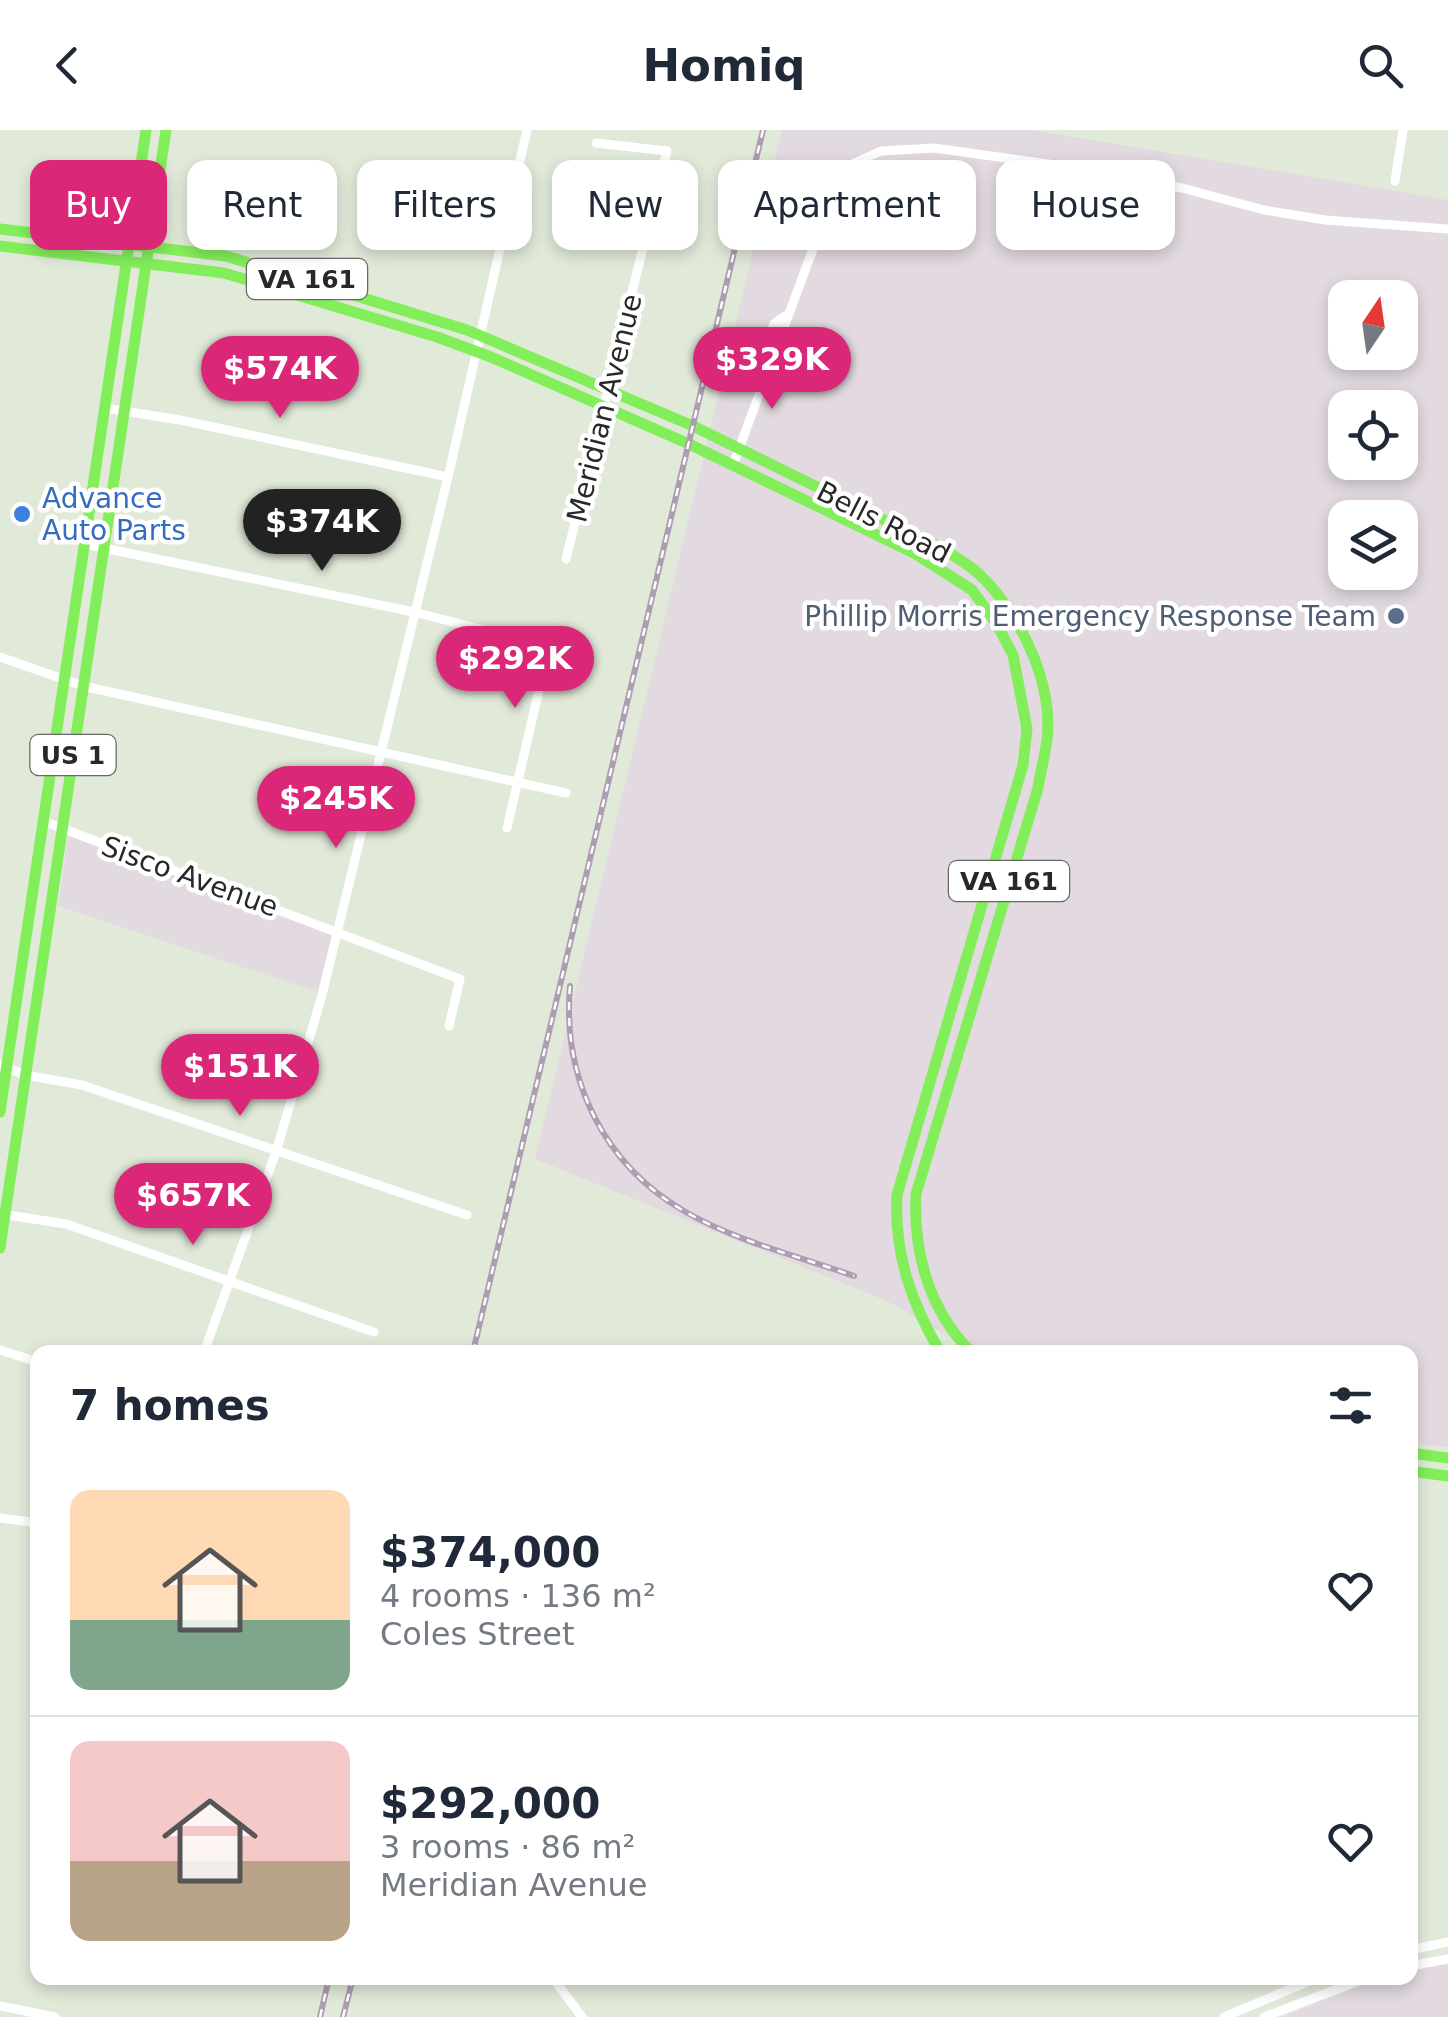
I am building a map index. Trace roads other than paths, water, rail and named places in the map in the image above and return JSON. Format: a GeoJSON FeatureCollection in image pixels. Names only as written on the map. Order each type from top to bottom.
{"type":"FeatureCollection","features":[{"type":"Feature","properties":{"kind":"main road","name":"US 1"},"geometry":{"type":"LineString","coordinates":[[141,160],[146,130]]}},
{"type":"Feature","properties":{"kind":"main road","name":"US 1"},"geometry":{"type":"LineString","coordinates":[[161,160],[166,130]]}},
{"type":"Feature","properties":{"kind":"main road","name":"Bells Road"},"geometry":{"type":"LineString","coordinates":[[0,229],[30,232]]}},
{"type":"Feature","properties":{"kind":"main road","name":"Bells Road"},"geometry":{"type":"LineString","coordinates":[[0,246],[210,270],[254,280],[476,351],[868,529],[972,590],[996,623],[1012,655],[1027,730],[1023,764],[992,876],[897,1195],[895,1226],[908,1286],[936,1345]]}},
{"type":"Feature","properties":{"kind":"main road","name":"Bells Road"},"geometry":{"type":"LineString","coordinates":[[167,248],[241,259],[480,334],[739,449],[941,548],[977,572],[999,596],[1030,650],[1043,687],[1048,728],[1038,788],[916,1194],[914,1228],[928,1285],[946,1322],[964,1345]]}},
{"type":"Feature","properties":{"kind":"main road","name":"US 1"},"geometry":{"type":"LineString","coordinates":[[0,1112],[3,1066],[128,250]]}},
{"type":"Feature","properties":{"kind":"main road","name":"US 1"},"geometry":{"type":"LineString","coordinates":[[0,1248],[147,250]]}},
{"type":"Feature","properties":{"kind":"main road"},"geometry":{"type":"LineString","coordinates":[[868,529],[876,516]]}},
{"type":"Feature","properties":{"kind":"main road"},"geometry":{"type":"LineString","coordinates":[[992,876],[1009,882]]}},
{"type":"Feature","properties":{"kind":"main road"},"geometry":{"type":"LineString","coordinates":[[920,1115],[938,1120]]}},
{"type":"Feature","properties":{"kind":"main road"},"geometry":{"type":"LineString","coordinates":[[1418,1454],[1448,1458]]}},
{"type":"Feature","properties":{"kind":"main road"},"geometry":{"type":"LineString","coordinates":[[1418,1471],[1448,1476]]}},
{"type":"Feature","properties":{"kind":"street"},"geometry":{"type":"LineString","coordinates":[[206,1345],[276,1152],[322,996],[448,477],[527,130]]}},
{"type":"Feature","properties":{"kind":"street"},"geometry":{"type":"LineString","coordinates":[[1395,181],[1403,130]]}},
{"type":"Feature","properties":{"kind":"street","name":"Meridian Avenue"},"geometry":{"type":"LineString","coordinates":[[566,559],[667,151],[596,142]]}},
{"type":"Feature","properties":{"kind":"street"},"geometry":{"type":"LineString","coordinates":[[733,465],[770,362],[764,347],[774,324],[787,314],[843,168],[882,151],[934,148],[1021,159],[1182,188],[1264,210],[1326,220],[1448,229]]}},
{"type":"Feature","properties":{"kind":"street"},"geometry":{"type":"LineString","coordinates":[[104,408],[448,477]]}},
{"type":"Feature","properties":{"kind":"street"},"geometry":{"type":"LineString","coordinates":[[84,544],[414,612],[549,647],[507,828]]}},
{"type":"Feature","properties":{"kind":"street"},"geometry":{"type":"LineString","coordinates":[[0,658],[83,686],[566,793]]}},
{"type":"Feature","properties":{"kind":"street","name":"Sisco Avenue"},"geometry":{"type":"LineString","coordinates":[[43,821],[460,979],[448,1026]]}},
{"type":"Feature","properties":{"kind":"street"},"geometry":{"type":"LineString","coordinates":[[3,1066],[25,1076],[82,1084],[467,1215]]}},
{"type":"Feature","properties":{"kind":"street"},"geometry":{"type":"LineString","coordinates":[[2,1215],[66,1224],[374,1332]]}},
{"type":"Feature","properties":{"kind":"street"},"geometry":{"type":"LineString","coordinates":[[0,1350],[30,1359]]}},
{"type":"Feature","properties":{"kind":"street"},"geometry":{"type":"LineString","coordinates":[[0,1518],[30,1522]]}},
{"type":"Feature","properties":{"kind":"street"},"geometry":{"type":"LineString","coordinates":[[1418,1948],[1448,1942]]}},
{"type":"Feature","properties":{"kind":"street"},"geometry":{"type":"LineString","coordinates":[[1433,1945],[1442,1960]]}},
{"type":"Feature","properties":{"kind":"street"},"geometry":{"type":"LineString","coordinates":[[557,1985],[582,2017]]}},
{"type":"Feature","properties":{"kind":"street"},"geometry":{"type":"LineString","coordinates":[[1224,2017],[1300,1985]]}},
{"type":"Feature","properties":{"kind":"street"},"geometry":{"type":"LineString","coordinates":[[1264,2017],[1348,1985]]}},
{"type":"Feature","properties":{"kind":"street"},"geometry":{"type":"LineString","coordinates":[[0,2006],[55,2017]]}},
{"type":"Feature","properties":{"kind":"railway"},"geometry":{"type":"LineString","coordinates":[[475,1345],[763,130]]}},
{"type":"Feature","properties":{"kind":"railway"},"geometry":{"type":"LineString","coordinates":[[570,986],[569,1020],[581,1085],[610,1143],[631,1169],[656,1192],[704,1222],[854,1276]]}},
{"type":"Feature","properties":{"kind":"railway"},"geometry":{"type":"LineString","coordinates":[[320,2017],[327,1985]]}},
{"type":"Feature","properties":{"kind":"railway"},"geometry":{"type":"LineString","coordinates":[[343,2017],[351,1985]]}},
{"type":"Feature","properties":{"kind":"place","name":"Advance Auto Parts"},"geometry":{"type":"Point","coordinates":[22,514]}},
{"type":"Feature","properties":{"kind":"place","name":"Phillip Morris Emergency Response Team"},"geometry":{"type":"Point","coordinates":[1396,616]}}]}
